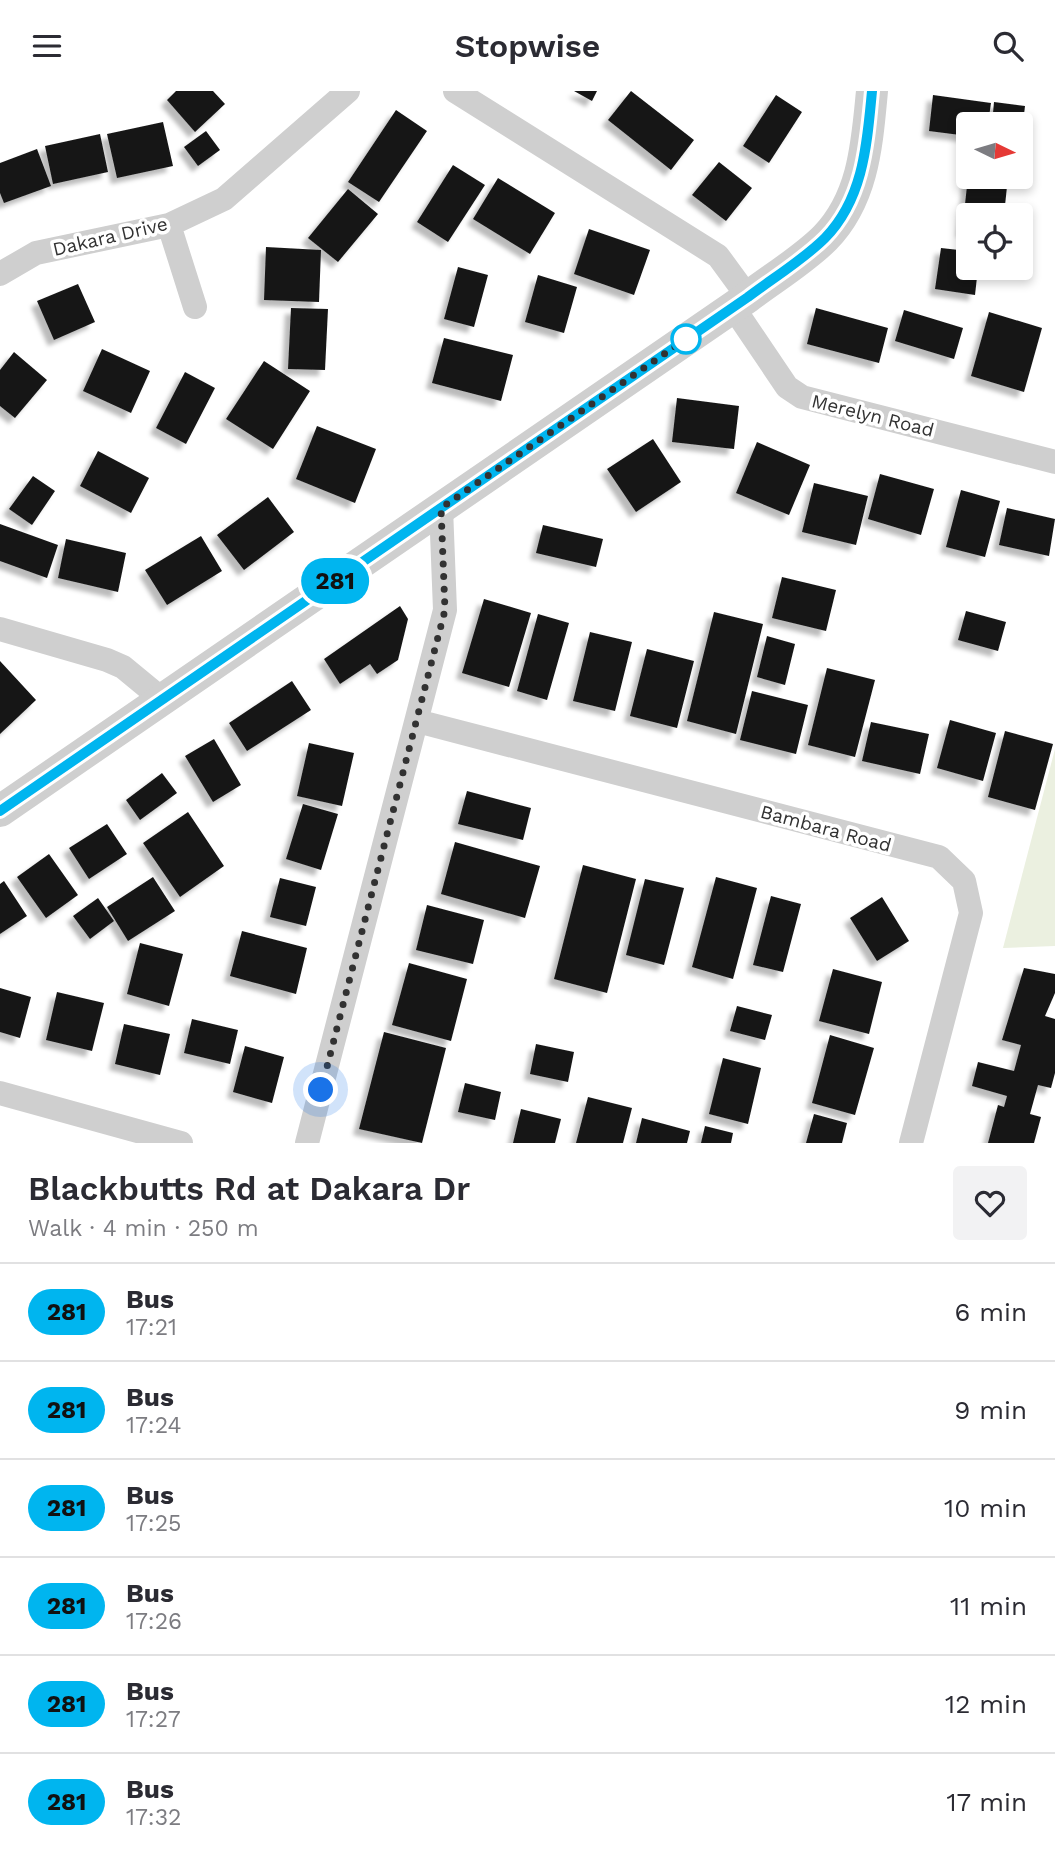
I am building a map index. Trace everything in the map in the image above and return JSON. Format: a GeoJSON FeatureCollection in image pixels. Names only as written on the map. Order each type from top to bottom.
{"type":"FeatureCollection","features":[{"type":"Feature","properties":{"kind":"street","name":"Dakara Drive"},"geometry":{"type":"LineString","coordinates":[[0,274],[36,253],[169,225],[224,199],[348,91]]}},
{"type":"Feature","properties":{"kind":"street"},"geometry":{"type":"LineString","coordinates":[[455,91],[718,256],[741,302]]}},
{"type":"Feature","properties":{"kind":"street"},"geometry":{"type":"LineString","coordinates":[[0,811],[741,302],[824,238],[836,224],[856,188],[862,167],[873,91]]}},
{"type":"Feature","properties":{"kind":"street"},"geometry":{"type":"LineString","coordinates":[[169,225],[195,307]]}},
{"type":"Feature","properties":{"kind":"street","name":"Merelyn Road"},"geometry":{"type":"LineString","coordinates":[[741,302],[787,387],[802,397],[1055,462]]}},
{"type":"Feature","properties":{"kind":"street"},"geometry":{"type":"LineString","coordinates":[[307,1143],[445,610],[441,508]]}},
{"type":"Feature","properties":{"kind":"street"},"geometry":{"type":"LineString","coordinates":[[0,629],[107,660],[123,667],[163,700]]}},
{"type":"Feature","properties":{"kind":"street","name":"Bambara Road"},"geometry":{"type":"LineString","coordinates":[[417,722],[939,857],[964,881],[971,913],[911,1143]]}},
{"type":"Feature","properties":{"kind":"street"},"geometry":{"type":"LineString","coordinates":[[0,1093],[181,1143]]}},
{"type":"Feature","properties":{"kind":"green space"},"geometry":{"type":"Polygon","coordinates":[[[1055,749],[1055,946],[1003,948],[1055,749]]]}},
{"type":"Feature","properties":{"kind":"building"},"geometry":{"type":"Polygon","coordinates":[[[176,91],[213,91],[225,104],[195,132],[167,100],[176,91]]]}},
{"type":"Feature","properties":{"kind":"building"},"geometry":{"type":"Polygon","coordinates":[[[574,91],[597,91],[592,101],[574,91]]]}},
{"type":"Feature","properties":{"kind":"building"},"geometry":{"type":"Polygon","coordinates":[[[631,91],[694,140],[671,170],[608,120],[631,91]]]}},
{"type":"Feature","properties":{"kind":"building"},"geometry":{"type":"Polygon","coordinates":[[[776,95],[802,112],[769,163],[743,146],[776,95]]]}},
{"type":"Feature","properties":{"kind":"building"},"geometry":{"type":"Polygon","coordinates":[[[933,95],[991,103],[990,112],[956,112],[956,134],[929,131],[933,95]]]}},
{"type":"Feature","properties":{"kind":"building"},"geometry":{"type":"Polygon","coordinates":[[[994,102],[1025,106],[1024,112],[993,112],[994,102]]]}},
{"type":"Feature","properties":{"kind":"building"},"geometry":{"type":"Polygon","coordinates":[[[396,110],[427,131],[379,202],[348,182],[396,110]]]}},
{"type":"Feature","properties":{"kind":"building"},"geometry":{"type":"Polygon","coordinates":[[[163,122],[173,166],[117,178],[107,134],[163,122]]]}},
{"type":"Feature","properties":{"kind":"building"},"geometry":{"type":"Polygon","coordinates":[[[206,131],[220,150],[198,166],[184,147],[206,131]]]}},
{"type":"Feature","properties":{"kind":"building"},"geometry":{"type":"Polygon","coordinates":[[[100,134],[108,172],[53,184],[45,146],[100,134]]]}},
{"type":"Feature","properties":{"kind":"building"},"geometry":{"type":"Polygon","coordinates":[[[37,149],[51,186],[4,203],[0,193],[0,163],[37,149]]]}},
{"type":"Feature","properties":{"kind":"building"},"geometry":{"type":"Polygon","coordinates":[[[719,162],[752,188],[726,221],[692,195],[719,162]]]}},
{"type":"Feature","properties":{"kind":"building"},"geometry":{"type":"Polygon","coordinates":[[[453,165],[485,185],[448,242],[417,222],[453,165]]]}},
{"type":"Feature","properties":{"kind":"building"},"geometry":{"type":"Polygon","coordinates":[[[498,178],[555,213],[530,254],[473,219],[498,178]]]}},
{"type":"Feature","properties":{"kind":"building"},"geometry":{"type":"Polygon","coordinates":[[[348,189],[378,214],[338,262],[308,238],[348,189]]]}},
{"type":"Feature","properties":{"kind":"building"},"geometry":{"type":"Polygon","coordinates":[[[967,189],[1007,189],[1005,203],[965,203],[967,189]]]}},
{"type":"Feature","properties":{"kind":"building"},"geometry":{"type":"Polygon","coordinates":[[[589,229],[650,250],[634,295],[574,274],[589,229]]]}},
{"type":"Feature","properties":{"kind":"building"},"geometry":{"type":"Polygon","coordinates":[[[266,247],[321,250],[319,302],[264,300],[266,247]]]}},
{"type":"Feature","properties":{"kind":"building"},"geometry":{"type":"Polygon","coordinates":[[[941,248],[956,250],[956,280],[977,280],[975,295],[935,289],[941,248]]]}},
{"type":"Feature","properties":{"kind":"building"},"geometry":{"type":"Polygon","coordinates":[[[458,267],[488,275],[474,327],[444,319],[458,267]]]}},
{"type":"Feature","properties":{"kind":"building"},"geometry":{"type":"Polygon","coordinates":[[[538,275],[577,287],[564,333],[525,322],[538,275]]]}},
{"type":"Feature","properties":{"kind":"building"},"geometry":{"type":"Polygon","coordinates":[[[78,284],[95,322],[54,340],[37,301],[78,284]]]}},
{"type":"Feature","properties":{"kind":"building"},"geometry":{"type":"Polygon","coordinates":[[[291,308],[328,309],[325,370],[288,369],[291,308]]]}},
{"type":"Feature","properties":{"kind":"building"},"geometry":{"type":"Polygon","coordinates":[[[816,308],[888,328],[879,363],[807,344],[816,308]]]}},
{"type":"Feature","properties":{"kind":"building"},"geometry":{"type":"Polygon","coordinates":[[[904,310],[963,328],[954,359],[895,341],[904,310]]]}},
{"type":"Feature","properties":{"kind":"building"},"geometry":{"type":"Polygon","coordinates":[[[989,312],[1042,328],[1024,392],[971,376],[989,312]]]}},
{"type":"Feature","properties":{"kind":"building"},"geometry":{"type":"Polygon","coordinates":[[[444,338],[513,355],[501,401],[432,383],[444,338]]]}},
{"type":"Feature","properties":{"kind":"building"},"geometry":{"type":"Polygon","coordinates":[[[102,349],[150,371],[131,413],[83,391],[102,349]]]}},
{"type":"Feature","properties":{"kind":"building"},"geometry":{"type":"Polygon","coordinates":[[[14,352],[47,380],[15,418],[0,406],[0,370],[14,352]]]}},
{"type":"Feature","properties":{"kind":"building"},"geometry":{"type":"Polygon","coordinates":[[[264,361],[310,391],[273,449],[226,419],[264,361]]]}},
{"type":"Feature","properties":{"kind":"building"},"geometry":{"type":"Polygon","coordinates":[[[185,372],[215,388],[186,444],[156,428],[185,372]]]}},
{"type":"Feature","properties":{"kind":"building"},"geometry":{"type":"Polygon","coordinates":[[[677,398],[739,406],[734,449],[672,442],[677,398]]]}},
{"type":"Feature","properties":{"kind":"building"},"geometry":{"type":"Polygon","coordinates":[[[317,426],[376,449],[355,503],[296,479],[317,426]]]}},
{"type":"Feature","properties":{"kind":"building"},"geometry":{"type":"Polygon","coordinates":[[[653,439],[681,482],[636,512],[607,469],[653,439]]]}},
{"type":"Feature","properties":{"kind":"building"},"geometry":{"type":"Polygon","coordinates":[[[757,442],[810,465],[789,515],[736,493],[757,442]]]}},
{"type":"Feature","properties":{"kind":"building"},"geometry":{"type":"Polygon","coordinates":[[[98,451],[149,478],[131,513],[80,486],[98,451]]]}},
{"type":"Feature","properties":{"kind":"building"},"geometry":{"type":"Polygon","coordinates":[[[880,474],[934,489],[921,535],[868,519],[880,474]]]}},
{"type":"Feature","properties":{"kind":"building"},"geometry":{"type":"Polygon","coordinates":[[[33,476],[55,491],[32,525],[9,509],[33,476]]]}},
{"type":"Feature","properties":{"kind":"building"},"geometry":{"type":"Polygon","coordinates":[[[814,483],[868,496],[856,545],[802,532],[814,483]]]}},
{"type":"Feature","properties":{"kind":"building"},"geometry":{"type":"Polygon","coordinates":[[[961,490],[1000,501],[985,557],[946,547],[961,490]]]}},
{"type":"Feature","properties":{"kind":"building"},"geometry":{"type":"Polygon","coordinates":[[[268,497],[294,532],[244,570],[217,535],[268,497]]]}},
{"type":"Feature","properties":{"kind":"building"},"geometry":{"type":"Polygon","coordinates":[[[1007,508],[1055,519],[1049,556],[999,545],[1007,508]]]}},
{"type":"Feature","properties":{"kind":"building"},"geometry":{"type":"Polygon","coordinates":[[[0,524],[58,545],[47,578],[0,561],[0,524]]]}},
{"type":"Feature","properties":{"kind":"building"},"geometry":{"type":"Polygon","coordinates":[[[543,525],[603,539],[596,567],[536,553],[543,525]]]}},
{"type":"Feature","properties":{"kind":"building"},"geometry":{"type":"Polygon","coordinates":[[[201,536],[222,571],[167,605],[145,570],[201,536]]]}},
{"type":"Feature","properties":{"kind":"building"},"geometry":{"type":"Polygon","coordinates":[[[66,539],[126,553],[118,592],[58,578],[66,539]]]}},
{"type":"Feature","properties":{"kind":"building"},"geometry":{"type":"Polygon","coordinates":[[[782,577],[836,590],[826,631],[772,618],[782,577]]]}},
{"type":"Feature","properties":{"kind":"building"},"geometry":{"type":"Polygon","coordinates":[[[484,599],[531,613],[509,687],[462,673],[484,599]]]}},
{"type":"Feature","properties":{"kind":"building"},"geometry":{"type":"Polygon","coordinates":[[[400,606],[408,619],[398,660],[377,674],[370,664],[340,684],[324,659],[400,606]]]}},
{"type":"Feature","properties":{"kind":"building"},"geometry":{"type":"Polygon","coordinates":[[[966,611],[1006,622],[998,651],[958,640],[966,611]]]}},
{"type":"Feature","properties":{"kind":"building"},"geometry":{"type":"Polygon","coordinates":[[[714,612],[763,624],[736,734],[687,721],[714,612]]]}},
{"type":"Feature","properties":{"kind":"building"},"geometry":{"type":"Polygon","coordinates":[[[538,614],[569,623],[547,700],[517,691],[538,614]]]}},
{"type":"Feature","properties":{"kind":"building"},"geometry":{"type":"Polygon","coordinates":[[[590,632],[632,642],[615,711],[573,701],[590,632]]]}},
{"type":"Feature","properties":{"kind":"building"},"geometry":{"type":"Polygon","coordinates":[[[767,636],[795,644],[785,685],[757,677],[767,636]]]}},
{"type":"Feature","properties":{"kind":"building"},"geometry":{"type":"Polygon","coordinates":[[[647,649],[694,661],[677,728],[630,716],[647,649]]]}},
{"type":"Feature","properties":{"kind":"building"},"geometry":{"type":"Polygon","coordinates":[[[0,661],[36,700],[0,734],[0,661]]]}},
{"type":"Feature","properties":{"kind":"building"},"geometry":{"type":"Polygon","coordinates":[[[827,668],[875,680],[855,757],[808,745],[827,668]]]}},
{"type":"Feature","properties":{"kind":"building"},"geometry":{"type":"Polygon","coordinates":[[[292,681],[311,710],[247,751],[229,723],[292,681]]]}},
{"type":"Feature","properties":{"kind":"building"},"geometry":{"type":"Polygon","coordinates":[[[752,691],[808,705],[796,754],[740,740],[752,691]]]}},
{"type":"Feature","properties":{"kind":"building"},"geometry":{"type":"Polygon","coordinates":[[[950,720],[996,733],[983,781],[937,768],[950,720]]]}},
{"type":"Feature","properties":{"kind":"building"},"geometry":{"type":"Polygon","coordinates":[[[871,722],[929,734],[920,774],[862,761],[871,722]]]}},
{"type":"Feature","properties":{"kind":"building"},"geometry":{"type":"Polygon","coordinates":[[[1005,731],[1053,744],[1035,810],[988,797],[1005,731]]]}},
{"type":"Feature","properties":{"kind":"building"},"geometry":{"type":"Polygon","coordinates":[[[214,739],[241,785],[213,802],[185,756],[214,739]]]}},
{"type":"Feature","properties":{"kind":"building"},"geometry":{"type":"Polygon","coordinates":[[[309,743],[354,753],[342,806],[297,796],[309,743]]]}},
{"type":"Feature","properties":{"kind":"building"},"geometry":{"type":"Polygon","coordinates":[[[162,773],[177,793],[140,820],[126,800],[162,773]]]}},
{"type":"Feature","properties":{"kind":"building"},"geometry":{"type":"Polygon","coordinates":[[[467,791],[531,808],[523,840],[458,824],[467,791]]]}},
{"type":"Feature","properties":{"kind":"building"},"geometry":{"type":"Polygon","coordinates":[[[303,804],[338,814],[321,870],[286,859],[303,804]]]}},
{"type":"Feature","properties":{"kind":"building"},"geometry":{"type":"Polygon","coordinates":[[[188,812],[224,866],[180,897],[143,843],[188,812]]]}},
{"type":"Feature","properties":{"kind":"building"},"geometry":{"type":"Polygon","coordinates":[[[107,824],[127,854],[89,879],[69,848],[107,824]]]}},
{"type":"Feature","properties":{"kind":"building"},"geometry":{"type":"Polygon","coordinates":[[[455,842],[540,866],[525,918],[441,894],[455,842]]]}},
{"type":"Feature","properties":{"kind":"building"},"geometry":{"type":"Polygon","coordinates":[[[49,854],[78,895],[46,918],[17,877],[49,854]]]}},
{"type":"Feature","properties":{"kind":"building"},"geometry":{"type":"Polygon","coordinates":[[[583,865],[636,879],[607,993],[554,979],[583,865]]]}},
{"type":"Feature","properties":{"kind":"building"},"geometry":{"type":"Polygon","coordinates":[[[153,877],[175,911],[128,941],[107,907],[153,877]]]}},
{"type":"Feature","properties":{"kind":"building"},"geometry":{"type":"Polygon","coordinates":[[[716,877],[757,888],[733,979],[692,967],[716,877]]]}},
{"type":"Feature","properties":{"kind":"building"},"geometry":{"type":"Polygon","coordinates":[[[280,878],[316,887],[306,926],[270,917],[280,878]]]}},
{"type":"Feature","properties":{"kind":"building"},"geometry":{"type":"Polygon","coordinates":[[[645,879],[684,888],[664,965],[626,955],[645,879]]]}},
{"type":"Feature","properties":{"kind":"building"},"geometry":{"type":"Polygon","coordinates":[[[4,881],[27,916],[0,934],[0,884],[4,881]]]}},
{"type":"Feature","properties":{"kind":"building"},"geometry":{"type":"Polygon","coordinates":[[[771,896],[801,904],[783,972],[753,965],[771,896]]]}},
{"type":"Feature","properties":{"kind":"building"},"geometry":{"type":"Polygon","coordinates":[[[882,897],[909,941],[877,961],[850,918],[882,897]]]}},
{"type":"Feature","properties":{"kind":"building"},"geometry":{"type":"Polygon","coordinates":[[[98,898],[114,921],[90,939],[73,916],[98,898]]]}},
{"type":"Feature","properties":{"kind":"building"},"geometry":{"type":"Polygon","coordinates":[[[427,905],[484,920],[473,964],[416,950],[427,905]]]}},
{"type":"Feature","properties":{"kind":"building"},"geometry":{"type":"Polygon","coordinates":[[[242,931],[307,948],[296,994],[230,976],[242,931]]]}},
{"type":"Feature","properties":{"kind":"building"},"geometry":{"type":"Polygon","coordinates":[[[140,943],[183,954],[169,1006],[127,994],[140,943]]]}},
{"type":"Feature","properties":{"kind":"building"},"geometry":{"type":"Polygon","coordinates":[[[409,963],[467,979],[451,1041],[392,1025],[409,963]]]}},
{"type":"Feature","properties":{"kind":"building"},"geometry":{"type":"Polygon","coordinates":[[[1024,968],[1055,974],[1055,993],[1045,1016],[1055,1019],[1055,1073],[1051,1088],[1038,1085],[1030,1114],[1041,1117],[1034,1143],[988,1143],[998,1105],[1004,1107],[1007,1096],[972,1086],[978,1062],[1014,1071],[1021,1045],[1002,1040],[1024,968]]]}},
{"type":"Feature","properties":{"kind":"building"},"geometry":{"type":"Polygon","coordinates":[[[833,969],[882,982],[869,1034],[819,1021],[833,969]]]}},
{"type":"Feature","properties":{"kind":"building"},"geometry":{"type":"Polygon","coordinates":[[[0,988],[31,997],[20,1038],[0,1032],[0,988]]]}},
{"type":"Feature","properties":{"kind":"building"},"geometry":{"type":"Polygon","coordinates":[[[57,992],[104,1003],[92,1051],[46,1040],[57,992]]]}},
{"type":"Feature","properties":{"kind":"building"},"geometry":{"type":"Polygon","coordinates":[[[737,1006],[772,1015],[765,1040],[730,1031],[737,1006]]]}},
{"type":"Feature","properties":{"kind":"building"},"geometry":{"type":"Polygon","coordinates":[[[192,1019],[238,1030],[230,1064],[184,1053],[192,1019]]]}},
{"type":"Feature","properties":{"kind":"building"},"geometry":{"type":"Polygon","coordinates":[[[124,1024],[170,1034],[160,1075],[115,1064],[124,1024]]]}},
{"type":"Feature","properties":{"kind":"building"},"geometry":{"type":"Polygon","coordinates":[[[384,1032],[446,1048],[422,1143],[359,1129],[384,1032]]]}},
{"type":"Feature","properties":{"kind":"building"},"geometry":{"type":"Polygon","coordinates":[[[830,1035],[874,1048],[855,1115],[812,1103],[830,1035]]]}},
{"type":"Feature","properties":{"kind":"building"},"geometry":{"type":"Polygon","coordinates":[[[536,1044],[574,1052],[568,1082],[530,1074],[536,1044]]]}},
{"type":"Feature","properties":{"kind":"building"},"geometry":{"type":"Polygon","coordinates":[[[245,1046],[284,1057],[272,1103],[233,1092],[245,1046]]]}},
{"type":"Feature","properties":{"kind":"building"},"geometry":{"type":"Polygon","coordinates":[[[723,1058],[761,1068],[748,1124],[709,1114],[723,1058]]]}},
{"type":"Feature","properties":{"kind":"building"},"geometry":{"type":"Polygon","coordinates":[[[465,1083],[501,1092],[495,1120],[458,1112],[465,1083]]]}},
{"type":"Feature","properties":{"kind":"building"},"geometry":{"type":"Polygon","coordinates":[[[588,1097],[632,1108],[623,1143],[576,1143],[588,1097]]]}},
{"type":"Feature","properties":{"kind":"building"},"geometry":{"type":"Polygon","coordinates":[[[521,1109],[561,1119],[555,1143],[513,1143],[521,1109]]]}},
{"type":"Feature","properties":{"kind":"building"},"geometry":{"type":"Polygon","coordinates":[[[814,1114],[847,1123],[842,1143],[806,1143],[814,1114]]]}},
{"type":"Feature","properties":{"kind":"building"},"geometry":{"type":"Polygon","coordinates":[[[642,1118],[690,1131],[687,1143],[636,1143],[642,1118]]]}},
{"type":"Feature","properties":{"kind":"building"},"geometry":{"type":"Polygon","coordinates":[[[705,1126],[733,1133],[731,1143],[701,1143],[705,1126]]]}},
{"type":"Feature","properties":{"kind":"bus line","name":"281"},"geometry":{"type":"LineString","coordinates":[[0,811],[748,297],[804,255],[836,224],[856,188],[865,153],[872,91]]}},
{"type":"Feature","properties":{"kind":"route"},"geometry":{"type":"LineString","coordinates":[[321,1090],[445,610],[441,508],[688,338],[686,339]]}}]}
